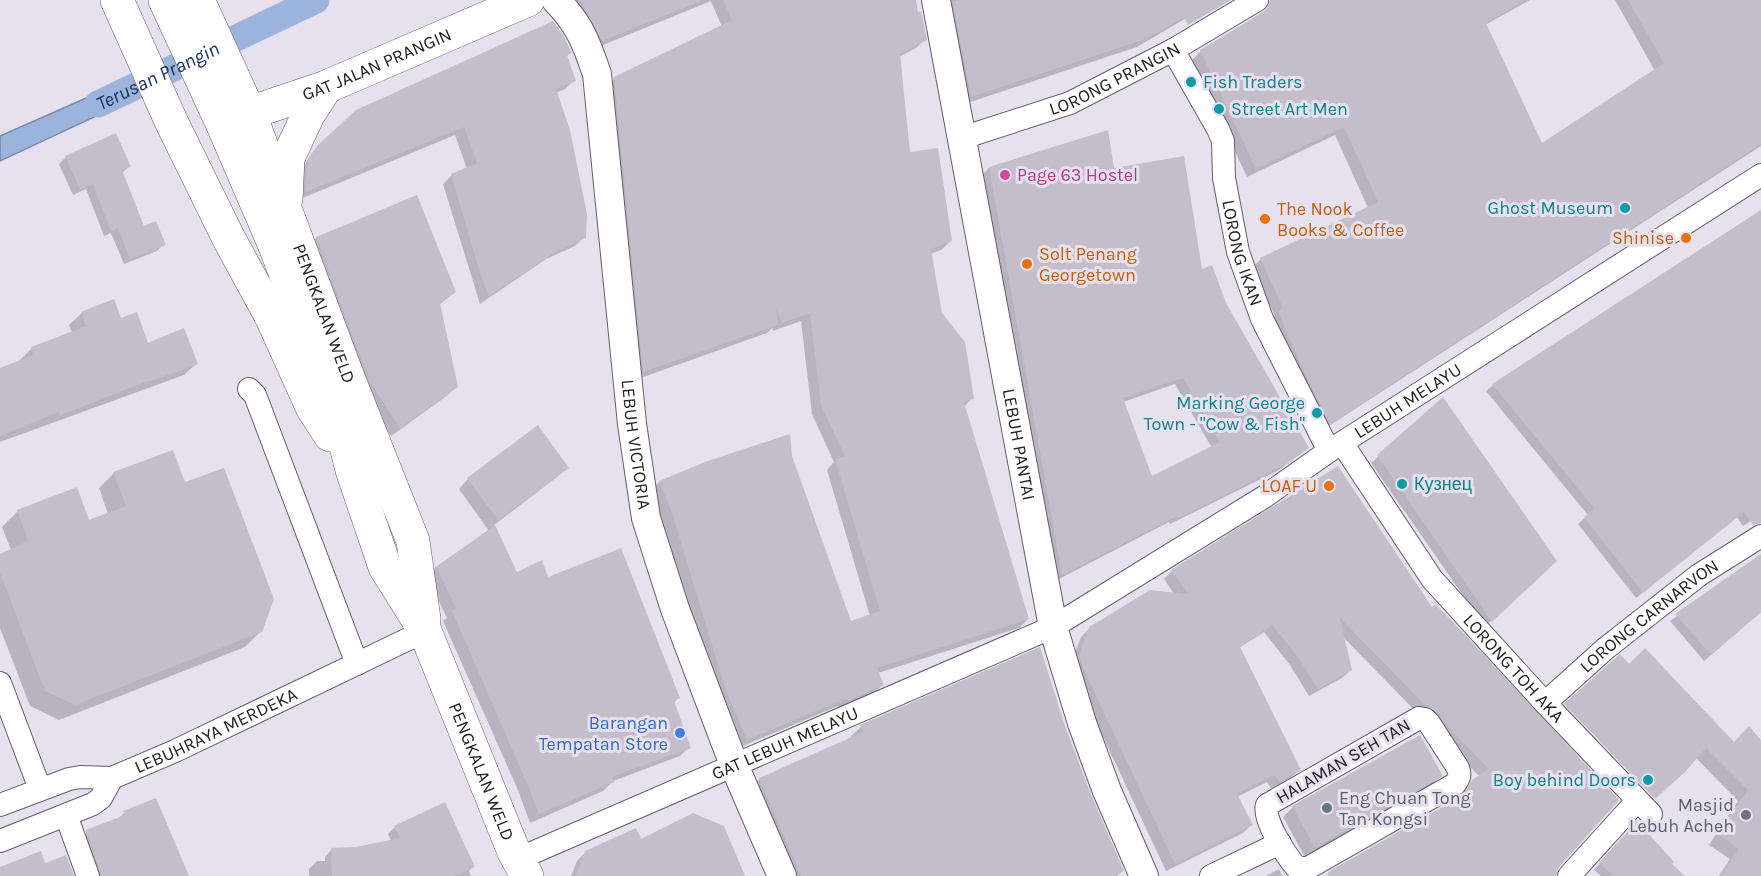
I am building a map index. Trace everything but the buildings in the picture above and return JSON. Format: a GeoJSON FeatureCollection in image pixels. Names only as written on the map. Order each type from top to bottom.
{"type":"FeatureCollection","features":[{"type":"Feature","properties":{"kind":"main road","name":"PENGKALAN WELD"},"geometry":{"type":"LineString","coordinates":[[117,0],[141,50],[168,116],[229,239],[272,318],[312,407],[352,470]]}},
{"type":"Feature","properties":{"kind":"main road","name":"PENGKALAN WELD"},"geometry":{"type":"LineString","coordinates":[[165,0],[195,18],[228,102],[275,246],[337,410],[352,470],[385,567],[426,631],[522,868]]}},
{"type":"Feature","properties":{"kind":"main road","name":"GAT JALAN PRANGIN"},"geometry":{"type":"LineString","coordinates":[[228,102],[326,87],[528,0]]}},
{"type":"Feature","properties":{"kind":"main road"},"geometry":{"type":"LineString","coordinates":[[286,213],[288,158],[308,115],[326,87]]}},
{"type":"Feature","properties":{"kind":"main road","name":"PENGKALAN WELD"},"geometry":{"type":"LineString","coordinates":[[228,102],[286,213],[413,541],[426,631]]}},
{"type":"Feature","properties":{"kind":"street","name":"LEBUH VICTORIA"},"geometry":{"type":"LineString","coordinates":[[556,0],[574,19],[585,40],[597,74],[629,390],[646,518],[675,609],[734,765],[782,876]]}},
{"type":"Feature","properties":{"kind":"street","name":"LEBUH PANTAI"},"geometry":{"type":"LineString","coordinates":[[936,0],[1053,627],[1082,723],[1107,791],[1144,876]]}},
{"type":"Feature","properties":{"kind":"street","name":"LORONG PRANGIN"},"geometry":{"type":"LineString","coordinates":[[962,138],[1070,103],[1173,50],[1257,0]]}},
{"type":"Feature","properties":{"kind":"street","name":"LORONG IKAN"},"geometry":{"type":"LineString","coordinates":[[1173,50],[1223,141],[1224,178],[1238,252],[1262,319],[1336,447]]}},
{"type":"Feature","properties":{"kind":"street","name":"LEBUH MELAYU"},"geometry":{"type":"LineString","coordinates":[[1053,627],[1264,497],[1336,447],[1761,175]]}},
{"type":"Feature","properties":{"kind":"street"},"geometry":{"type":"LineString","coordinates":[[249,389],[255,395],[357,664]]}},
{"type":"Feature","properties":{"kind":"street","name":"LORONG TOH AKA"},"geometry":{"type":"LineString","coordinates":[[1336,447],[1432,579],[1644,807],[1569,876]]}},
{"type":"Feature","properties":{"kind":"street","name":"LORONG CARNARVON"},"geometry":{"type":"LineString","coordinates":[[1545,703],[1605,649],[1699,575],[1761,536]]}},
{"type":"Feature","properties":{"kind":"street","name":"GAT LEBUH MELAYU"},"geometry":{"type":"LineString","coordinates":[[522,868],[734,765],[1053,627]]}},
{"type":"Feature","properties":{"kind":"street","name":"LEBUHRAYA MERDEKA"},"geometry":{"type":"LineString","coordinates":[[0,805],[40,789],[80,777],[112,778],[426,631]]}},
{"type":"Feature","properties":{"kind":"street"},"geometry":{"type":"LineString","coordinates":[[0,683],[40,789]]}},
{"type":"Feature","properties":{"kind":"street","name":"HALAMAN SEH TAN"},"geometry":{"type":"LineString","coordinates":[[1414,719],[1425,719],[1429,723],[1458,768],[1460,774],[1455,784],[1308,868],[1297,868],[1280,843],[1266,817],[1267,805],[1414,719]]}},
{"type":"Feature","properties":{"kind":"street"},"geometry":{"type":"LineString","coordinates":[[0,841],[93,804],[101,798],[112,778]]}},
{"type":"Feature","properties":{"kind":"street"},"geometry":{"type":"LineString","coordinates":[[66,815],[88,876]]}},
{"type":"Feature","properties":{"kind":"street"},"geometry":{"type":"LineString","coordinates":[[1211,876],[1280,843]]}},
{"type":"Feature","properties":{"kind":"water"},"geometry":{"type":"Polygon","coordinates":[[[127,80],[135,98],[0,161],[0,136],[127,80]]]}},
{"type":"Feature","properties":{"kind":"waterway","name":"Terusan Prangin"},"geometry":{"type":"LineString","coordinates":[[98,104],[316,0]]}},
{"type":"Feature","properties":{"kind":"place","name":"Fish Traders"},"geometry":{"type":"Point","coordinates":[1191,82]}},
{"type":"Feature","properties":{"kind":"place","name":"Street Art Men"},"geometry":{"type":"Point","coordinates":[1219,109]}},
{"type":"Feature","properties":{"kind":"place","name":"Page 63 Hostel"},"geometry":{"type":"Point","coordinates":[1005,175]}},
{"type":"Feature","properties":{"kind":"place","name":"Ghost Museum"},"geometry":{"type":"Point","coordinates":[1625,208]}},
{"type":"Feature","properties":{"kind":"place","name":"The Nook Books & Coffee"},"geometry":{"type":"Point","coordinates":[1265,219]}},
{"type":"Feature","properties":{"kind":"place","name":"Shinise"},"geometry":{"type":"Point","coordinates":[1686,238]}},
{"type":"Feature","properties":{"kind":"place","name":"Solt Penang Georgetown"},"geometry":{"type":"Point","coordinates":[1027,264]}},
{"type":"Feature","properties":{"kind":"place","name":"Marking George Town - \"Cow & Fish\""},"geometry":{"type":"Point","coordinates":[1317,413]}},
{"type":"Feature","properties":{"kind":"place","name":"Кузнец"},"geometry":{"type":"Point","coordinates":[1402,484]}},
{"type":"Feature","properties":{"kind":"place","name":"LOAF U"},"geometry":{"type":"Point","coordinates":[1329,486]}},
{"type":"Feature","properties":{"kind":"place","name":"Barangan Tempatan Store"},"geometry":{"type":"Point","coordinates":[680,733]}},
{"type":"Feature","properties":{"kind":"place","name":"Boy behind Doors"},"geometry":{"type":"Point","coordinates":[1648,780]}},
{"type":"Feature","properties":{"kind":"place","name":"Eng Chuan Tong Tan Kongsi"},"geometry":{"type":"Point","coordinates":[1327,808]}},
{"type":"Feature","properties":{"kind":"place","name":"Masjid Lebuh Acheh"},"geometry":{"type":"Point","coordinates":[1746,815]}}]}
